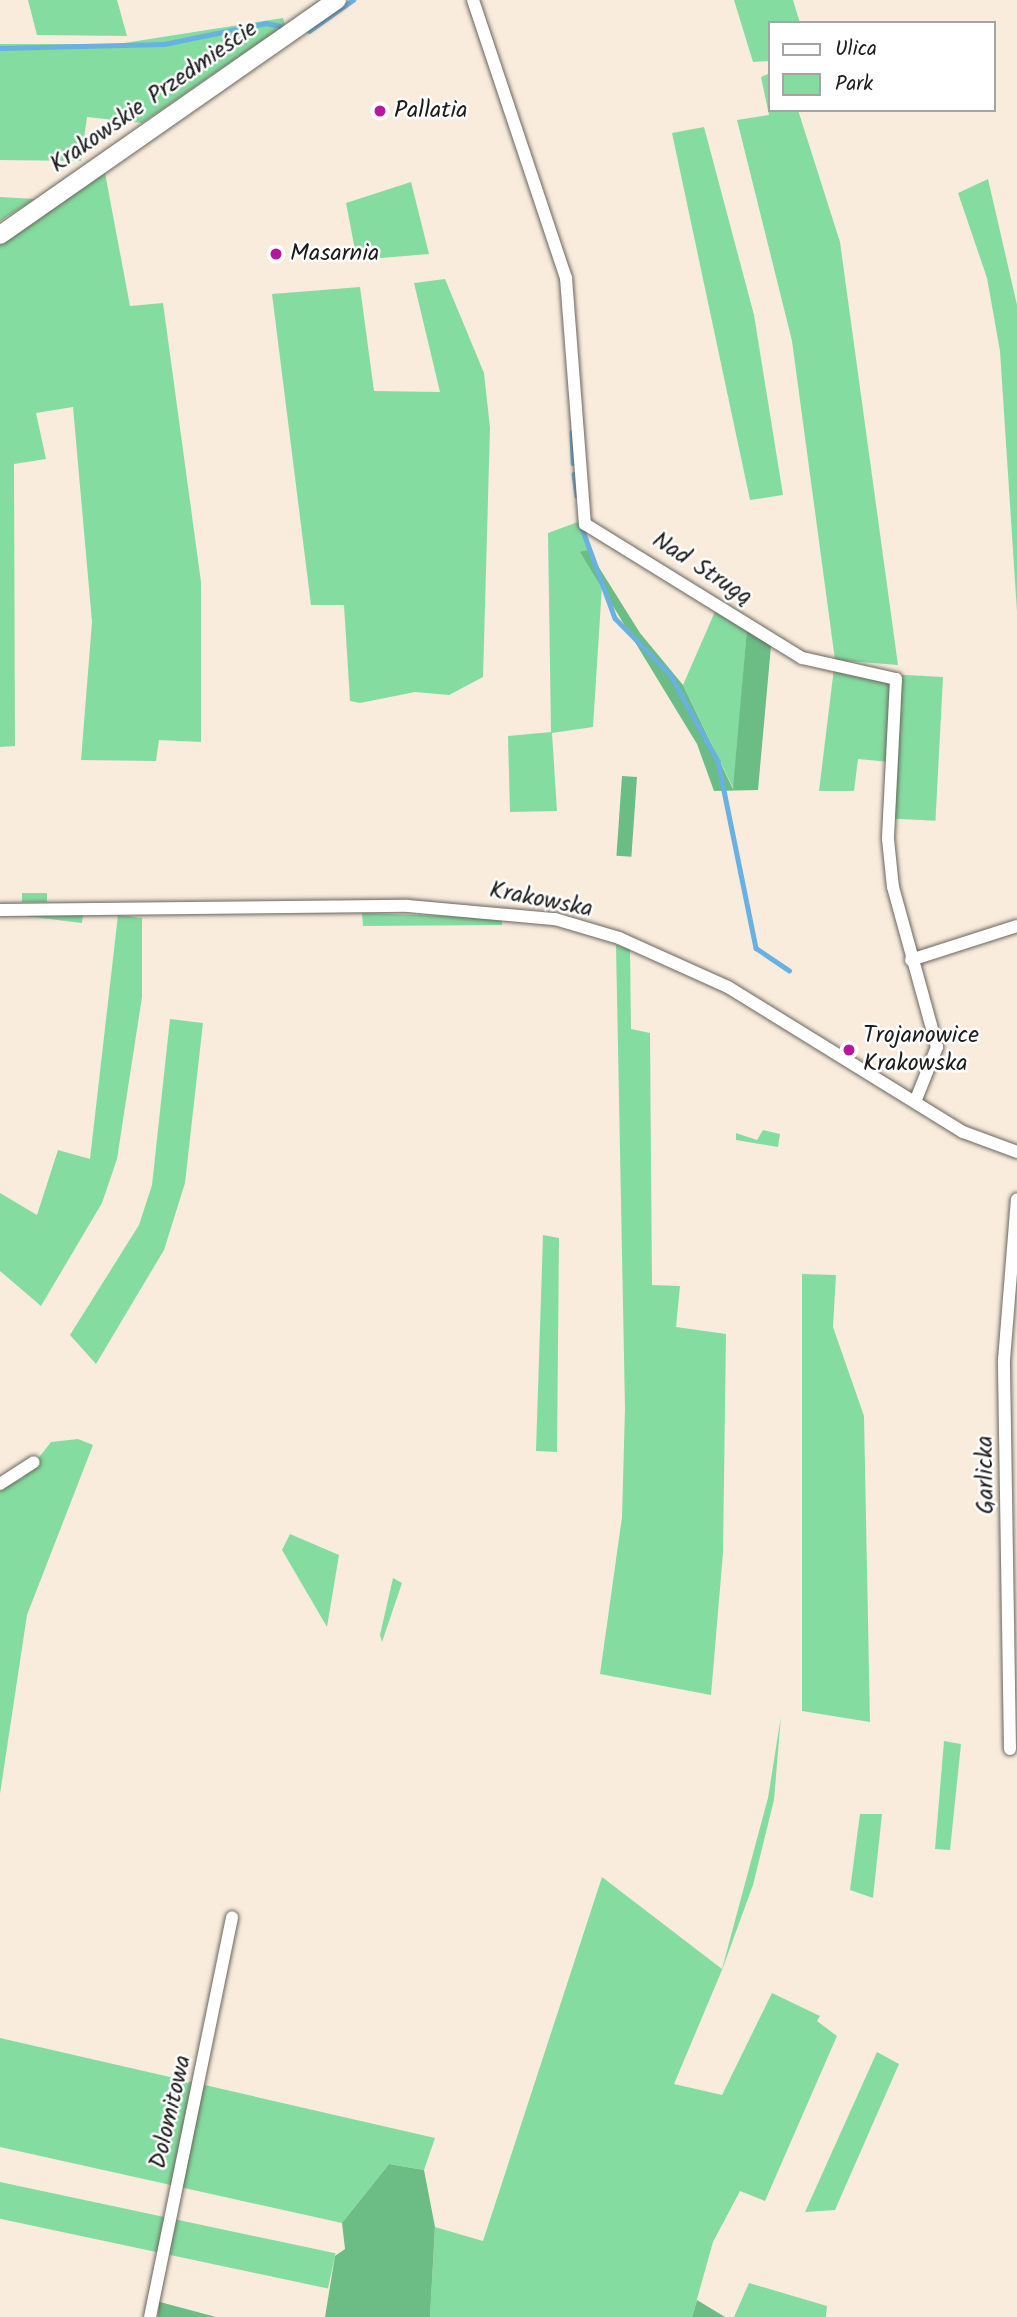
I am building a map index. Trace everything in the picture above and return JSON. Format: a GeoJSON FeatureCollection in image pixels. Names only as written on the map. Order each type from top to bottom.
{"type":"FeatureCollection","features":[{"type":"Feature","properties":{"kind":"main road","name":"Krakowskie Przedmieście"},"geometry":{"type":"LineString","coordinates":[[0,235],[337,0]]}},
{"type":"Feature","properties":{"kind":"street","name":"Nad Strugą"},"geometry":{"type":"LineString","coordinates":[[473,0],[566,278],[585,524],[802,658],[896,679],[888,839],[894,897],[937,1047],[915,1102]]}},
{"type":"Feature","properties":{"kind":"street","name":"Krakowska"},"geometry":{"type":"LineString","coordinates":[[0,910],[408,906],[555,919],[619,938],[727,987],[981,1142],[1017,1152]]}},
{"type":"Feature","properties":{"kind":"street"},"geometry":{"type":"LineString","coordinates":[[911,960],[1017,926]]}},
{"type":"Feature","properties":{"kind":"street","name":"Garlicka"},"geometry":{"type":"LineString","coordinates":[[1010,1749],[1004,1360],[1017,1200]]}},
{"type":"Feature","properties":{"kind":"street"},"geometry":{"type":"LineString","coordinates":[[0,1484],[34,1462]]}},
{"type":"Feature","properties":{"kind":"street","name":"Dolomitowa"},"geometry":{"type":"LineString","coordinates":[[150,2317],[232,1917]]}},
{"type":"Feature","properties":{"kind":"green space"},"geometry":{"type":"Polygon","coordinates":[[[28,0],[117,0],[127,36],[37,35],[28,0]]]}},
{"type":"Feature","properties":{"kind":"green space"},"geometry":{"type":"Polygon","coordinates":[[[734,0],[793,0],[799,21],[768,21],[768,61],[753,62],[734,0]]]}},
{"type":"Feature","properties":{"kind":"green space"},"geometry":{"type":"Polygon","coordinates":[[[283,18],[285,25],[142,123],[87,117],[81,161],[0,160],[0,44],[118,44],[283,18]]]}},
{"type":"Feature","properties":{"kind":"green space"},"geometry":{"type":"Polygon","coordinates":[[[768,74],[768,110],[761,77],[768,74]]]}},
{"type":"Feature","properties":{"kind":"green space"},"geometry":{"type":"Polygon","coordinates":[[[768,112],[799,112],[840,242],[898,665],[835,660],[792,341],[737,120],[769,115],[768,112]]]}},
{"type":"Feature","properties":{"kind":"green space"},"geometry":{"type":"Polygon","coordinates":[[[704,127],[754,315],[783,495],[750,500],[672,133],[704,127]]]}},
{"type":"Feature","properties":{"kind":"green space"},"geometry":{"type":"Polygon","coordinates":[[[105,173],[130,306],[163,303],[201,582],[201,742],[159,740],[156,761],[81,760],[92,622],[73,407],[36,413],[46,459],[14,464],[15,746],[0,747],[0,244],[105,173]]]}},
{"type":"Feature","properties":{"kind":"green space"},"geometry":{"type":"Polygon","coordinates":[[[988,179],[1017,305],[1017,612],[1000,351],[987,278],[958,193],[988,179]]]}},
{"type":"Feature","properties":{"kind":"green space"},"geometry":{"type":"Polygon","coordinates":[[[411,182],[429,254],[357,260],[346,203],[411,182]]]}},
{"type":"Feature","properties":{"kind":"green space"},"geometry":{"type":"Polygon","coordinates":[[[0,197],[35,199],[0,221],[0,197]]]}},
{"type":"Feature","properties":{"kind":"green space"},"geometry":{"type":"Polygon","coordinates":[[[445,279],[484,373],[490,428],[483,677],[449,695],[415,692],[360,703],[350,701],[344,605],[311,605],[272,294],[360,287],[374,391],[440,392],[414,283],[445,279]]]}},
{"type":"Feature","properties":{"kind":"green space"},"geometry":{"type":"Polygon","coordinates":[[[578,522],[588,550],[581,553],[602,586],[593,727],[552,733],[557,811],[510,812],[508,736],[551,732],[548,533],[578,522]]]}},
{"type":"Feature","properties":{"kind":"green space"},"geometry":{"type":"Polygon","coordinates":[[[588,550],[640,633],[683,685],[733,789],[747,628],[771,646],[758,790],[714,791],[697,744],[580,552],[588,550]]]}},
{"type":"Feature","properties":{"kind":"green space"},"geometry":{"type":"Polygon","coordinates":[[[717,607],[747,628],[734,790],[683,685],[717,607]]]}},
{"type":"Feature","properties":{"kind":"green space"},"geometry":{"type":"Polygon","coordinates":[[[834,668],[886,678],[892,687],[889,762],[858,759],[854,791],[819,791],[834,668]]]}},
{"type":"Feature","properties":{"kind":"green space"},"geometry":{"type":"Polygon","coordinates":[[[902,675],[943,677],[935,821],[895,819],[902,675]]]}},
{"type":"Feature","properties":{"kind":"green space"},"geometry":{"type":"Polygon","coordinates":[[[622,776],[637,777],[631,857],[616,856],[622,776]]]}},
{"type":"Feature","properties":{"kind":"green space"},"geometry":{"type":"Polygon","coordinates":[[[22,893],[47,893],[47,902],[22,902],[22,893]]]}},
{"type":"Feature","properties":{"kind":"green space"},"geometry":{"type":"Polygon","coordinates":[[[22,908],[83,915],[82,923],[21,916],[22,908]]]}},
{"type":"Feature","properties":{"kind":"green space"},"geometry":{"type":"Polygon","coordinates":[[[362,913],[502,918],[502,925],[363,926],[362,913]]]}},
{"type":"Feature","properties":{"kind":"green space"},"geometry":{"type":"Polygon","coordinates":[[[118,915],[142,918],[142,997],[117,1159],[102,1203],[41,1306],[0,1271],[0,1193],[37,1215],[58,1150],[90,1159],[118,915]]]}},
{"type":"Feature","properties":{"kind":"green space"},"geometry":{"type":"Polygon","coordinates":[[[616,945],[630,949],[631,1029],[650,1033],[652,1285],[680,1286],[676,1327],[726,1334],[723,1553],[711,1695],[600,1674],[622,1517],[625,1408],[616,945]]]}},
{"type":"Feature","properties":{"kind":"green space"},"geometry":{"type":"Polygon","coordinates":[[[170,1019],[203,1023],[185,1183],[164,1250],[96,1364],[70,1335],[139,1225],[152,1185],[170,1019]]]}},
{"type":"Feature","properties":{"kind":"green space"},"geometry":{"type":"Polygon","coordinates":[[[763,1130],[780,1134],[778,1147],[736,1140],[736,1133],[757,1140],[763,1130]]]}},
{"type":"Feature","properties":{"kind":"green space"},"geometry":{"type":"Polygon","coordinates":[[[543,1235],[559,1238],[557,1452],[536,1451],[543,1235]]]}},
{"type":"Feature","properties":{"kind":"green space"},"geometry":{"type":"Polygon","coordinates":[[[802,1274],[836,1275],[833,1327],[864,1416],[870,1722],[802,1711],[802,1274]]]}},
{"type":"Feature","properties":{"kind":"green space"},"geometry":{"type":"Polygon","coordinates":[[[78,1439],[93,1445],[27,1615],[0,1794],[0,1489],[23,1478],[51,1442],[78,1439]]]}},
{"type":"Feature","properties":{"kind":"green space"},"geometry":{"type":"Polygon","coordinates":[[[290,1534],[339,1555],[327,1627],[282,1550],[290,1534]]]}},
{"type":"Feature","properties":{"kind":"green space"},"geometry":{"type":"Polygon","coordinates":[[[393,1578],[402,1583],[382,1642],[380,1635],[393,1578]]]}},
{"type":"Feature","properties":{"kind":"green space"},"geometry":{"type":"Polygon","coordinates":[[[781,1716],[774,1800],[753,1885],[722,1970],[674,2084],[722,2095],[772,1993],[820,2016],[817,2021],[837,2036],[765,2201],[740,2191],[713,2242],[692,2317],[430,2317],[435,2227],[483,2241],[602,1877],[722,1969],[768,1798],[781,1716]]]}},
{"type":"Feature","properties":{"kind":"green space"},"geometry":{"type":"Polygon","coordinates":[[[944,1741],[961,1744],[950,1850],[935,1849],[944,1741]]]}},
{"type":"Feature","properties":{"kind":"green space"},"geometry":{"type":"Polygon","coordinates":[[[860,1814],[882,1814],[873,1898],[850,1890],[860,1814]]]}},
{"type":"Feature","properties":{"kind":"green space"},"geometry":{"type":"Polygon","coordinates":[[[0,2038],[435,2138],[424,2170],[389,2164],[342,2223],[0,2147],[0,2038]]]}},
{"type":"Feature","properties":{"kind":"green space"},"geometry":{"type":"Polygon","coordinates":[[[877,2052],[899,2064],[835,2210],[805,2212],[877,2052]]]}},
{"type":"Feature","properties":{"kind":"green space"},"geometry":{"type":"Polygon","coordinates":[[[389,2164],[424,2170],[435,2227],[430,2317],[325,2317],[335,2256],[345,2249],[342,2223],[389,2164]]]}},
{"type":"Feature","properties":{"kind":"green space"},"geometry":{"type":"Polygon","coordinates":[[[0,2182],[336,2253],[328,2289],[0,2219],[0,2182]]]}},
{"type":"Feature","properties":{"kind":"green space"},"geometry":{"type":"Polygon","coordinates":[[[749,2283],[827,2306],[826,2317],[734,2317],[749,2283]]]}},
{"type":"Feature","properties":{"kind":"green space"},"geometry":{"type":"Polygon","coordinates":[[[697,2300],[725,2317],[692,2317],[697,2300]]]}},
{"type":"Feature","properties":{"kind":"green space"},"geometry":{"type":"Polygon","coordinates":[[[160,2302],[216,2317],[158,2317],[160,2302]]]}},
{"type":"Feature","properties":{"kind":"waterway"},"geometry":{"type":"LineString","coordinates":[[309,31],[353,0]]}},
{"type":"Feature","properties":{"kind":"waterway"},"geometry":{"type":"LineString","coordinates":[[0,48],[164,44],[266,23],[280,26]]}},
{"type":"Feature","properties":{"kind":"waterway"},"geometry":{"type":"LineString","coordinates":[[572,432],[573,463]]}},
{"type":"Feature","properties":{"kind":"waterway"},"geometry":{"type":"LineString","coordinates":[[574,474],[577,496]]}},
{"type":"Feature","properties":{"kind":"waterway"},"geometry":{"type":"LineString","coordinates":[[582,528],[615,618],[670,674],[718,761],[756,948],[789,970]]}},
{"type":"Feature","properties":{"kind":"place","name":"Pallatia"},"geometry":{"type":"Point","coordinates":[380,111]}},
{"type":"Feature","properties":{"kind":"place","name":"Masarnia"},"geometry":{"type":"Point","coordinates":[276,254]}},
{"type":"Feature","properties":{"kind":"place","name":"Trojanowice Krakowska"},"geometry":{"type":"Point","coordinates":[849,1050]}}]}
